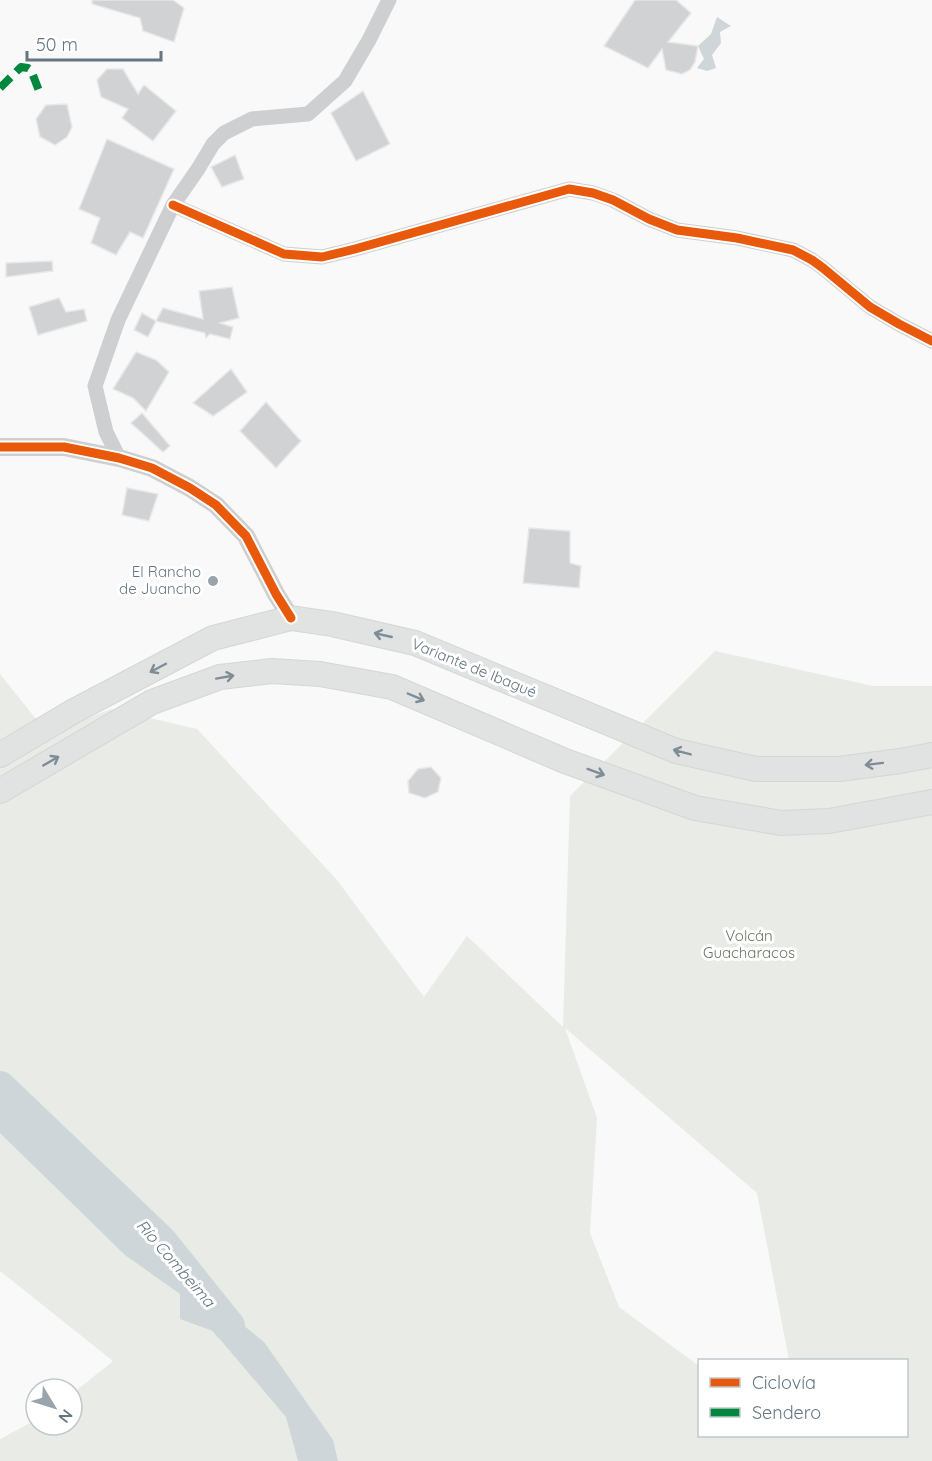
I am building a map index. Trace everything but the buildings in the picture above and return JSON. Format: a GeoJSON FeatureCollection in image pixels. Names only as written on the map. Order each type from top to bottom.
{"type":"FeatureCollection","features":[{"type":"Feature","properties":{"kind":"highway","name":"Variante de Ibagué"},"geometry":{"type":"LineString","coordinates":[[0,755],[74,711],[213,638],[291,618],[332,624],[415,643],[676,751],[756,769],[838,769],[932,755]]}},
{"type":"Feature","properties":{"kind":"highway"},"geometry":{"type":"LineString","coordinates":[[0,791],[152,702],[219,677],[272,670],[320,674],[392,687],[565,761],[695,808],[781,823],[829,821],[932,802]]}},
{"type":"Feature","properties":{"kind":"street"},"geometry":{"type":"LineString","coordinates":[[119,458],[106,432],[95,386],[118,320],[173,205],[213,144],[224,134],[252,119],[308,114],[345,81],[389,0]]}},
{"type":"Feature","properties":{"kind":"street"},"geometry":{"type":"LineString","coordinates":[[173,205],[284,254],[322,257],[569,189],[593,193],[677,230],[737,238],[793,250],[823,268],[870,307],[932,341]]}},
{"type":"Feature","properties":{"kind":"street"},"geometry":{"type":"LineString","coordinates":[[0,447],[64,447],[119,458],[152,468],[190,488],[216,505],[246,536],[291,618]]}},
{"type":"Feature","properties":{"kind":"green space","name":"Volcán Guacharacos"},"geometry":{"type":"Polygon","coordinates":[[[715,651],[873,686],[932,686],[932,1461],[0,1461],[0,1439],[24,1426],[24,1437],[84,1437],[84,1384],[113,1361],[0,1271],[0,674],[48,734],[111,709],[197,729],[337,880],[424,997],[467,936],[563,1027],[570,796],[715,651]],[[565,1028],[597,1118],[590,1233],[619,1307],[698,1365],[698,1437],[908,1437],[908,1359],[789,1359],[757,1193],[565,1028]]]}},
{"type":"Feature","properties":{"kind":"shaded area"},"geometry":{"type":"Polygon","coordinates":[[[717,17],[731,26],[720,32],[721,43],[712,55],[716,68],[707,71],[697,68],[704,59],[698,46],[711,34],[717,17]]]}},
{"type":"Feature","properties":{"kind":"shaded area"},"geometry":{"type":"Polygon","coordinates":[[[0,1105],[73,1177],[164,1261],[264,1342],[333,1440],[338,1461],[298,1461],[286,1417],[213,1331],[180,1319],[180,1294],[125,1255],[0,1133],[0,1105]]]}},
{"type":"Feature","properties":{"kind":"waterway","name":"Río Combeima"},"geometry":{"type":"LineString","coordinates":[[0,1087],[161,1241],[229,1326]]}},
{"type":"Feature","properties":{"kind":"marked path"},"geometry":{"type":"LineString","coordinates":[[0,88],[21,67],[28,68],[31,70],[41,96]]}},
{"type":"Feature","properties":{"kind":"cycle path"},"geometry":{"type":"LineString","coordinates":[[173,205],[284,254],[322,257],[569,189],[593,193],[677,230],[737,238],[793,250],[823,268],[870,307],[932,341]]}},
{"type":"Feature","properties":{"kind":"cycle path"},"geometry":{"type":"LineString","coordinates":[[0,447],[64,447],[119,458],[152,468],[190,488],[216,505],[246,536],[291,618]]}},
{"type":"Feature","properties":{"kind":"place","name":"El Rancho de Juancho"},"geometry":{"type":"Point","coordinates":[213,581]}}]}
